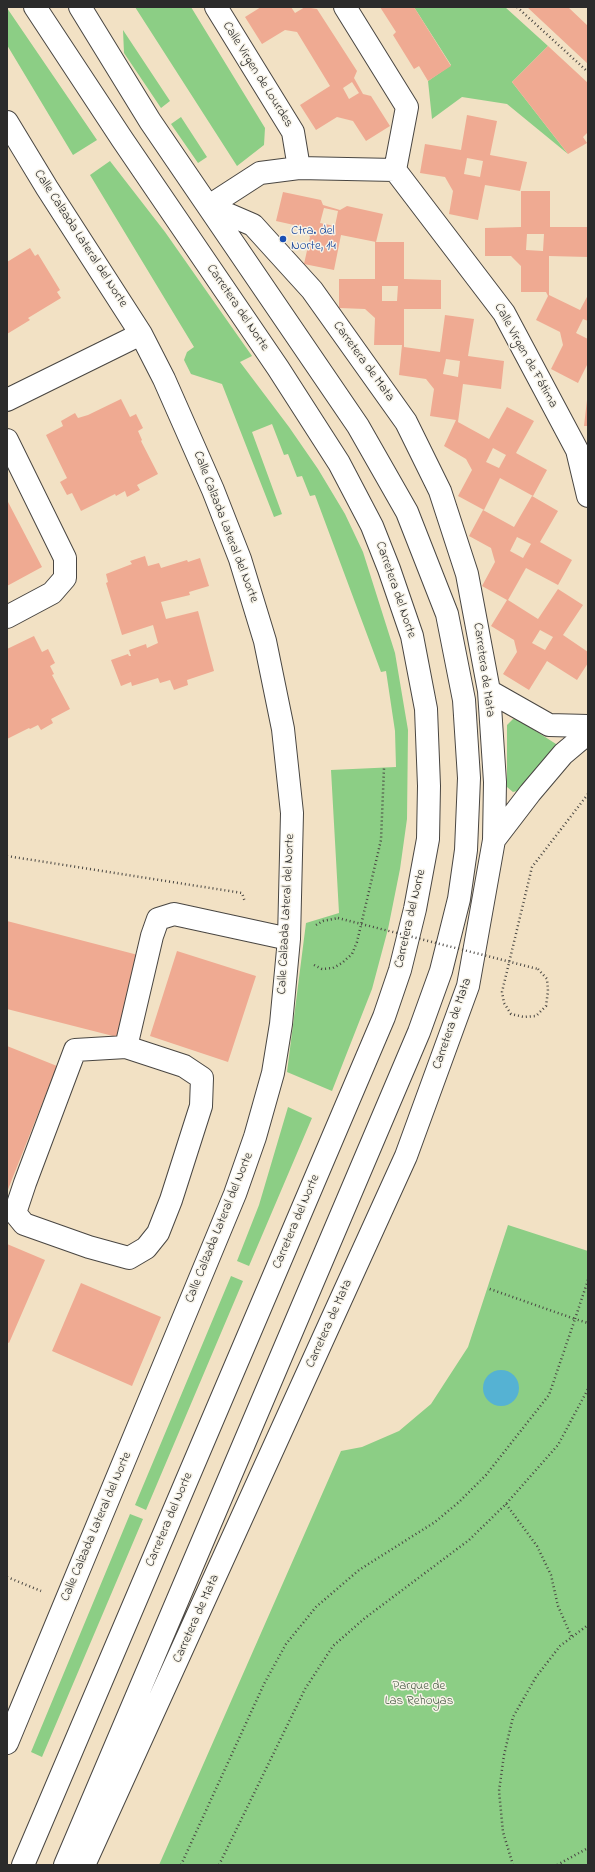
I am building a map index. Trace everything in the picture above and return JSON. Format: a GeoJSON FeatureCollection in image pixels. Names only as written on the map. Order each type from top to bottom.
{"type":"FeatureCollection","features":[{"type":"Feature","properties":{"kind":"street","name":"Carretera del Norte"},"geometry":{"type":"LineString","coordinates":[[23,1865],[384,1017],[400,970],[415,909],[428,839],[429,786],[426,709],[412,636],[390,569],[372,526],[339,463],[278,368],[122,139],[35,7]]}},
{"type":"Feature","properties":{"kind":"street"},"geometry":{"type":"LineString","coordinates":[[65,1865],[419,1032],[441,971],[458,899],[466,850],[469,778],[464,700],[447,614],[407,512],[358,426],[210,206],[150,121],[80,7]]}},
{"type":"Feature","properties":{"kind":"street"},"geometry":{"type":"LineString","coordinates":[[90,7],[109,52]]}},
{"type":"Feature","properties":{"kind":"street","name":"Calle Virgen de Lourdes"},"geometry":{"type":"LineString","coordinates":[[216,7],[293,132],[299,168]]}},
{"type":"Feature","properties":{"kind":"street"},"geometry":{"type":"LineString","coordinates":[[210,206],[260,173],[299,168],[395,170],[407,107],[345,7]]}},
{"type":"Feature","properties":{"kind":"street","name":"Calle Calzada Lateral del Norte"},"geometry":{"type":"LineString","coordinates":[[7,122],[140,334],[164,379],[213,490],[240,559],[265,641],[282,729],[292,813],[289,939],[281,1024],[273,1074],[255,1137],[235,1194],[7,1743]]}},
{"type":"Feature","properties":{"kind":"street","name":"Calle Virgen de Fátima"},"geometry":{"type":"LineString","coordinates":[[395,170],[504,313],[577,450],[588,496]]}},
{"type":"Feature","properties":{"kind":"street","name":"Carretera de Mata"},"geometry":{"type":"LineString","coordinates":[[84,1865],[406,1156],[468,986],[494,840],[495,782],[489,691],[468,574],[440,491],[406,422],[312,290],[253,225],[210,206]]}},
{"type":"Feature","properties":{"kind":"street"},"geometry":{"type":"LineString","coordinates":[[7,400],[140,334]]}},
{"type":"Feature","properties":{"kind":"street"},"geometry":{"type":"LineString","coordinates":[[7,440],[65,558],[65,578],[52,594],[7,617]]}},
{"type":"Feature","properties":{"kind":"street"},"geometry":{"type":"LineString","coordinates":[[489,691],[549,725],[588,726]]}},
{"type":"Feature","properties":{"kind":"street"},"geometry":{"type":"LineString","coordinates":[[494,840],[530,793],[563,754],[588,732]]}},
{"type":"Feature","properties":{"kind":"street"},"geometry":{"type":"LineString","coordinates":[[126,1047],[152,936],[158,919],[174,914],[289,939]]}},
{"type":"Feature","properties":{"kind":"street"},"geometry":{"type":"LineString","coordinates":[[126,1047],[184,1066],[202,1078],[201,1106],[171,1200],[158,1233],[146,1248],[129,1258],[89,1247],[24,1224],[15,1213],[75,1050],[126,1047]]}},
{"type":"Feature","properties":{"kind":"path"},"geometry":{"type":"LineString","coordinates":[[517,7],[588,72]]}},
{"type":"Feature","properties":{"kind":"path"},"geometry":{"type":"LineString","coordinates":[[310,962],[322,969],[333,968],[342,963],[352,954],[357,942],[381,840],[384,768]]}},
{"type":"Feature","properties":{"kind":"path"},"geometry":{"type":"LineString","coordinates":[[312,927],[323,921],[338,918],[500,958],[507,960],[515,962],[523,964],[538,968],[547,979],[548,991],[546,1006],[536,1016],[524,1017],[510,1014],[504,1003],[502,992],[509,962],[511,955],[512,948],[532,867],[588,794]]}},
{"type":"Feature","properties":{"kind":"path"},"geometry":{"type":"LineString","coordinates":[[7,856],[242,893]]}},
{"type":"Feature","properties":{"kind":"path"},"geometry":{"type":"LineString","coordinates":[[181,1865],[264,1684],[286,1644],[316,1608],[359,1570],[436,1522],[486,1475],[549,1395],[588,1280]]}},
{"type":"Feature","properties":{"kind":"path"},"geometry":{"type":"LineString","coordinates":[[487,1288],[588,1323]]}},
{"type":"Feature","properties":{"kind":"path"},"geometry":{"type":"LineString","coordinates":[[219,1865],[305,1689],[333,1646],[365,1618],[469,1540],[506,1504],[558,1445],[588,1389]]}},
{"type":"Feature","properties":{"kind":"path"},"geometry":{"type":"LineString","coordinates":[[506,1504],[540,1552],[551,1575],[558,1606],[572,1638]]}},
{"type":"Feature","properties":{"kind":"path"},"geometry":{"type":"LineString","coordinates":[[7,1577],[66,1602]]}},
{"type":"Feature","properties":{"kind":"path"},"geometry":{"type":"LineString","coordinates":[[513,1865],[503,1832],[499,1791],[504,1755],[514,1717],[536,1677],[560,1646],[588,1626]]}},
{"type":"Feature","properties":{"kind":"path"},"geometry":{"type":"LineString","coordinates":[[557,1865],[588,1848]]}},
{"type":"Feature","properties":{"kind":"green space"},"geometry":{"type":"Polygon","coordinates":[[[135,7],[191,7],[265,128],[264,145],[237,166],[135,7]]]}},
{"type":"Feature","properties":{"kind":"green space"},"geometry":{"type":"Polygon","coordinates":[[[414,7],[505,7],[548,46],[512,82],[568,154],[507,104],[462,97],[432,119],[428,81],[451,65],[414,7]]]}},
{"type":"Feature","properties":{"kind":"green space"},"geometry":{"type":"Polygon","coordinates":[[[7,8],[97,140],[73,155],[7,45],[7,8]]]}},
{"type":"Feature","properties":{"kind":"green space"},"geometry":{"type":"Polygon","coordinates":[[[123,30],[170,101],[161,108],[124,53],[123,30]]]}},
{"type":"Feature","properties":{"kind":"green space"},"geometry":{"type":"Polygon","coordinates":[[[181,117],[207,157],[198,163],[171,124],[181,117]]]}},
{"type":"Feature","properties":{"kind":"green space"},"geometry":{"type":"Polygon","coordinates":[[[110,161],[165,232],[252,356],[240,362],[289,427],[318,469],[345,514],[363,552],[395,653],[408,730],[407,819],[400,869],[388,929],[372,989],[332,1091],[287,1072],[306,923],[339,913],[331,770],[396,767],[395,731],[386,671],[381,672],[315,495],[310,496],[302,476],[297,477],[288,454],[284,455],[272,424],[252,432],[282,514],[274,517],[222,384],[191,374],[184,360],[187,352],[194,347],[90,175],[110,161]]]}},
{"type":"Feature","properties":{"kind":"green space"},"geometry":{"type":"Polygon","coordinates":[[[513,719],[517,719],[556,744],[557,749],[556,752],[517,791],[513,792],[507,787],[507,725],[513,719]]]}},
{"type":"Feature","properties":{"kind":"green space"},"geometry":{"type":"Polygon","coordinates":[[[288,1107],[312,1118],[249,1266],[237,1261],[259,1205],[288,1107]]]}},
{"type":"Feature","properties":{"kind":"green space","name":"Parque de Las Rehoyas"},"geometry":{"type":"Polygon","coordinates":[[[508,1225],[588,1251],[588,1865],[159,1865],[341,1451],[362,1447],[399,1431],[431,1404],[468,1347],[508,1225]]]}},
{"type":"Feature","properties":{"kind":"green space"},"geometry":{"type":"Polygon","coordinates":[[[231,1276],[243,1281],[146,1510],[135,1505],[231,1276]]]}},
{"type":"Feature","properties":{"kind":"green space"},"geometry":{"type":"Polygon","coordinates":[[[130,1514],[143,1519],[42,1757],[31,1752],[130,1514]]]}},
{"type":"Feature","properties":{"kind":"water"},"geometry":{"type":"Polygon","coordinates":[[[504,1370],[514,1375],[518,1381],[518,1395],[514,1401],[508,1405],[498,1406],[488,1401],[484,1395],[483,1385],[488,1375],[494,1371],[504,1370]]]}},
{"type":"Feature","properties":{"kind":"building"},"geometry":{"type":"Polygon","coordinates":[[[261,7],[291,7],[295,13],[305,7],[317,9],[357,71],[354,78],[363,94],[371,96],[390,126],[366,141],[353,121],[337,117],[316,130],[300,105],[330,86],[297,32],[285,30],[262,44],[245,17],[261,7]],[[352,82],[343,88],[349,99],[359,93],[352,82]]]}},
{"type":"Feature","properties":{"kind":"building"},"geometry":{"type":"Polygon","coordinates":[[[380,7],[414,7],[451,66],[428,81],[419,66],[414,69],[393,35],[396,32],[380,7]]]}},
{"type":"Feature","properties":{"kind":"building"},"geometry":{"type":"Polygon","coordinates":[[[527,7],[568,7],[588,26],[588,64],[527,7]]]}},
{"type":"Feature","properties":{"kind":"building"},"geometry":{"type":"Polygon","coordinates":[[[548,46],[588,83],[588,132],[583,137],[587,143],[568,154],[512,82],[548,46]]]}},
{"type":"Feature","properties":{"kind":"building"},"geometry":{"type":"Polygon","coordinates":[[[467,115],[497,121],[490,155],[527,162],[520,191],[485,185],[478,220],[449,214],[453,191],[445,177],[420,173],[425,144],[461,150],[467,115]],[[467,158],[464,174],[480,177],[483,161],[467,158]]]}},
{"type":"Feature","properties":{"kind":"building"},"geometry":{"type":"Polygon","coordinates":[[[521,191],[550,191],[550,227],[588,227],[588,257],[549,256],[549,295],[580,310],[588,295],[588,321],[583,319],[576,333],[588,339],[588,363],[578,383],[551,369],[563,345],[560,332],[536,320],[548,296],[546,292],[521,292],[521,266],[511,256],[485,256],[485,228],[521,227],[521,191]],[[527,234],[526,250],[543,251],[544,234],[527,234]]]}},
{"type":"Feature","properties":{"kind":"building"},"geometry":{"type":"Polygon","coordinates":[[[283,192],[321,200],[323,205],[340,210],[347,206],[383,214],[376,242],[341,235],[334,270],[304,264],[310,237],[303,227],[276,221],[283,192]],[[324,208],[320,223],[335,226],[338,211],[324,208]]]}},
{"type":"Feature","properties":{"kind":"building"},"geometry":{"type":"Polygon","coordinates":[[[375,242],[404,242],[404,279],[441,280],[441,309],[404,309],[404,347],[440,352],[445,315],[474,319],[468,356],[504,361],[501,389],[463,384],[458,422],[489,439],[507,407],[534,421],[516,453],[547,470],[533,496],[500,478],[484,510],[458,496],[472,470],[466,459],[444,446],[456,420],[430,416],[434,389],[426,379],[399,375],[402,345],[374,345],[375,318],[365,309],[339,308],[339,279],[375,279],[375,242]],[[382,286],[382,301],[397,301],[398,286],[382,286]],[[446,359],[443,374],[458,377],[460,361],[446,359]],[[493,448],[486,462],[499,468],[506,455],[493,448]]]}},
{"type":"Feature","properties":{"kind":"building"},"geometry":{"type":"Polygon","coordinates":[[[30,248],[35,256],[38,254],[60,290],[57,292],[61,298],[28,318],[30,320],[7,334],[7,262],[30,248]]]}},
{"type":"Feature","properties":{"kind":"building"},"geometry":{"type":"Polygon","coordinates":[[[121,399],[130,417],[136,414],[143,428],[138,431],[142,440],[141,441],[158,474],[137,485],[140,490],[127,497],[125,491],[116,496],[115,494],[81,511],[72,493],[67,495],[60,482],[67,478],[46,435],[63,426],[61,421],[75,413],[78,418],[88,415],[121,399]]]}},
{"type":"Feature","properties":{"kind":"building"},"geometry":{"type":"Polygon","coordinates":[[[587,400],[588,426],[584,426],[587,400]]]}},
{"type":"Feature","properties":{"kind":"building"},"geometry":{"type":"Polygon","coordinates":[[[532,496],[558,511],[540,542],[572,560],[558,585],[526,568],[508,600],[538,619],[558,589],[583,605],[563,635],[588,652],[588,663],[577,680],[547,661],[529,690],[503,674],[517,652],[514,640],[491,626],[507,600],[482,586],[495,562],[491,548],[469,536],[483,510],[514,527],[532,496]],[[517,537],[510,551],[523,558],[531,544],[517,537]],[[540,630],[532,643],[545,650],[553,637],[540,630]]]}},
{"type":"Feature","properties":{"kind":"building"},"geometry":{"type":"Polygon","coordinates":[[[7,500],[42,567],[7,586],[7,500]]]}},
{"type":"Feature","properties":{"kind":"building"},"geometry":{"type":"Polygon","coordinates":[[[145,556],[148,566],[159,563],[161,568],[187,560],[188,562],[200,558],[209,586],[189,592],[190,595],[161,602],[166,619],[198,611],[214,671],[187,680],[188,685],[174,690],[170,680],[160,683],[158,678],[132,686],[131,682],[121,686],[111,660],[128,654],[131,656],[129,650],[146,644],[147,648],[158,643],[153,625],[122,635],[106,583],[108,582],[106,574],[132,564],[130,561],[145,556]]]}},
{"type":"Feature","properties":{"kind":"building"},"geometry":{"type":"Polygon","coordinates":[[[34,636],[42,652],[48,649],[55,663],[50,666],[54,674],[52,675],[70,709],[51,719],[53,723],[41,730],[38,725],[7,739],[7,649],[34,636]]]}},
{"type":"Feature","properties":{"kind":"building"},"geometry":{"type":"Polygon","coordinates":[[[7,921],[138,955],[117,1037],[7,1009],[7,921]]]}},
{"type":"Feature","properties":{"kind":"building"},"geometry":{"type":"Polygon","coordinates":[[[177,951],[256,976],[228,1062],[150,1036],[177,951]]]}},
{"type":"Feature","properties":{"kind":"building"},"geometry":{"type":"Polygon","coordinates":[[[7,1046],[57,1066],[7,1192],[7,1046]]]}},
{"type":"Feature","properties":{"kind":"building"},"geometry":{"type":"Polygon","coordinates":[[[7,1244],[45,1260],[9,1343],[7,1342],[7,1244]]]}},
{"type":"Feature","properties":{"kind":"building"},"geometry":{"type":"Polygon","coordinates":[[[81,1283],[161,1317],[132,1386],[52,1351],[81,1283]]]}},
{"type":"Feature","properties":{"kind":"place","name":"Ctra. del Norte, 14"},"geometry":{"type":"Point","coordinates":[283,239]}}]}
